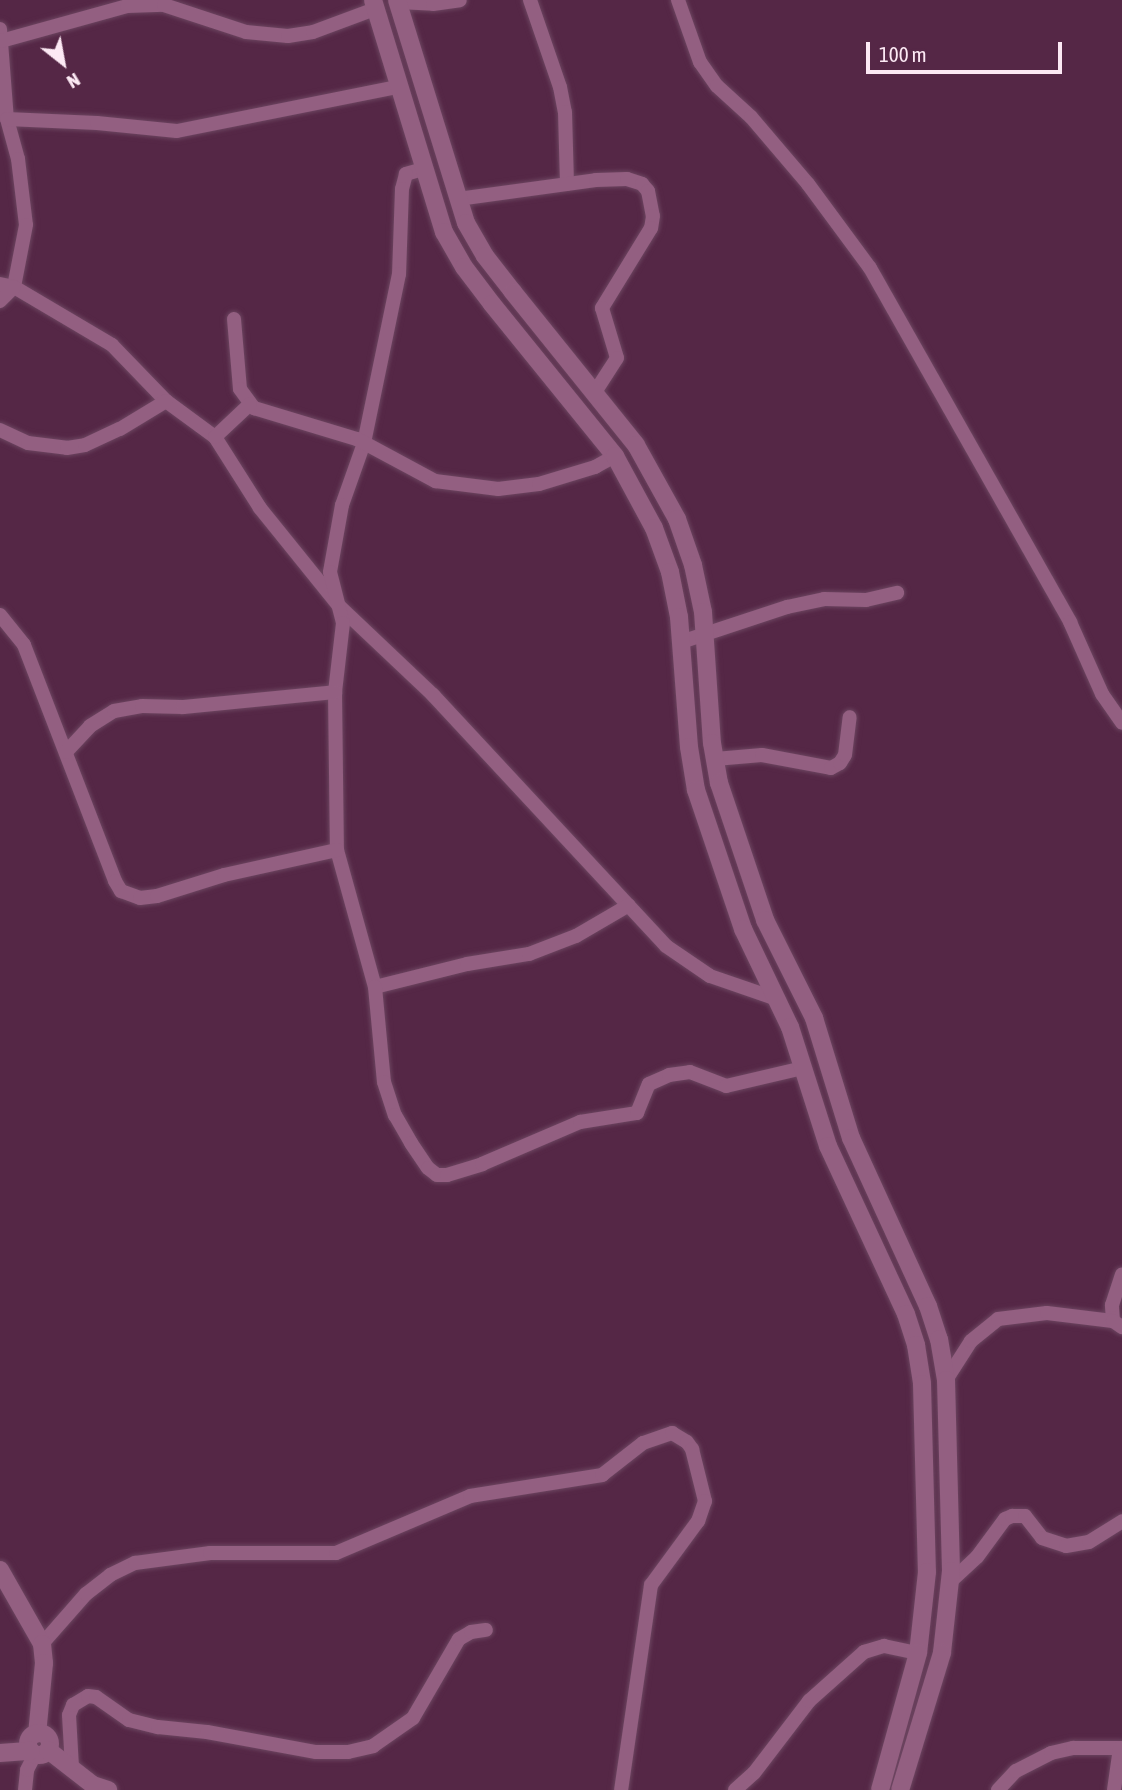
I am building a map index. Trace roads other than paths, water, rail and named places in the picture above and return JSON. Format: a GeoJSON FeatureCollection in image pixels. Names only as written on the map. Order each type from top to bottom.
{"type":"FeatureCollection","features":[{"type":"Feature","properties":{"kind":"street"},"geometry":{"type":"LineString","coordinates":[[460,0],[433,4],[398,1],[466,223],[485,256],[636,445],[677,519],[693,565],[705,636],[719,783],[765,920],[814,1018],[851,1138],[928,1306],[939,1339],[946,1380],[949,1583],[942,1653],[900,1790]]}},
{"type":"Feature","properties":{"kind":"street"},"geometry":{"type":"LineString","coordinates":[[530,0],[560,87],[565,112],[567,184]]}},
{"type":"Feature","properties":{"kind":"street"},"geometry":{"type":"LineString","coordinates":[[678,0],[701,62],[718,86],[751,117],[808,184],[870,268],[1070,622],[1102,694],[1122,723]]}},
{"type":"Feature","properties":{"kind":"street"},"geometry":{"type":"LineString","coordinates":[[1,41],[127,6],[164,5],[246,32],[288,36],[313,32],[374,4],[444,232],[464,267],[615,456],[654,527],[670,572],[681,642],[689,747],[696,789],[743,929],[790,1027],[828,1146],[906,1314],[916,1345],[922,1384],[927,1572],[918,1653],[880,1790]]}},
{"type":"Feature","properties":{"kind":"street"},"geometry":{"type":"LineString","coordinates":[[0,29],[7,119],[18,159],[26,225],[0,301]]}},
{"type":"Feature","properties":{"kind":"street"},"geometry":{"type":"LineString","coordinates":[[7,119],[97,123],[177,131],[398,87]]}},
{"type":"Feature","properties":{"kind":"street"},"geometry":{"type":"LineString","coordinates":[[423,169],[406,174],[402,189],[399,274],[363,443],[342,505],[330,572],[340,607],[342,648],[335,692],[337,850],[375,987],[384,1082],[406,1134],[428,1168],[437,1175],[447,1175],[482,1164],[580,1122],[637,1113],[649,1084],[669,1075],[690,1072],[726,1086],[803,1068]]}},
{"type":"Feature","properties":{"kind":"street"},"geometry":{"type":"LineString","coordinates":[[458,199],[627,179],[642,184],[648,191],[653,216],[652,228],[642,239],[631,264],[603,302],[603,315],[617,358],[595,392]]}},
{"type":"Feature","properties":{"kind":"street"},"geometry":{"type":"LineString","coordinates":[[7,286],[112,345],[166,401],[215,437],[260,508],[340,607],[433,695],[666,946],[710,976],[774,998]]}},
{"type":"Feature","properties":{"kind":"street"},"geometry":{"type":"LineString","coordinates":[[234,319],[240,389],[250,404],[262,412],[343,434],[435,481],[498,489],[539,484],[595,467],[615,456]]}},
{"type":"Feature","properties":{"kind":"street"},"geometry":{"type":"LineString","coordinates":[[0,430],[29,443],[67,449],[85,445],[120,429],[166,401]]}},
{"type":"Feature","properties":{"kind":"street"},"geometry":{"type":"LineString","coordinates":[[215,437],[250,404]]}},
{"type":"Feature","properties":{"kind":"street"},"geometry":{"type":"LineString","coordinates":[[681,642],[705,636],[756,615],[787,607],[824,599],[866,600],[897,593]]}},
{"type":"Feature","properties":{"kind":"street"},"geometry":{"type":"LineString","coordinates":[[0,615],[24,645],[115,881],[129,896],[157,896],[224,875],[337,850]]}},
{"type":"Feature","properties":{"kind":"street"},"geometry":{"type":"LineString","coordinates":[[66,752],[90,726],[114,711],[142,706],[183,707],[335,692]]}},
{"type":"Feature","properties":{"kind":"street"},"geometry":{"type":"LineString","coordinates":[[715,759],[762,755],[831,768],[840,763],[845,755],[850,718]]}},
{"type":"Feature","properties":{"kind":"street"},"geometry":{"type":"LineString","coordinates":[[375,987],[467,964],[529,954],[576,936],[629,905]]}},
{"type":"Feature","properties":{"kind":"street"},"geometry":{"type":"LineString","coordinates":[[858,1210],[880,1199]]}},
{"type":"Feature","properties":{"kind":"street"},"geometry":{"type":"LineString","coordinates":[[946,1380],[971,1341],[999,1319],[1047,1313],[1118,1324],[1112,1305],[1122,1275]]}},
{"type":"Feature","properties":{"kind":"street"},"geometry":{"type":"LineString","coordinates":[[41,1644],[86,1594],[110,1575],[135,1563],[210,1553],[336,1553],[470,1496],[601,1475],[642,1443],[672,1433],[687,1442],[692,1449],[705,1501],[698,1521],[651,1585],[621,1790]]}},
{"type":"Feature","properties":{"kind":"street"},"geometry":{"type":"LineString","coordinates":[[949,1583],[977,1557],[1005,1519],[1012,1516],[1024,1516],[1042,1538],[1066,1546],[1089,1542],[1122,1521]]}},
{"type":"Feature","properties":{"kind":"street"},"geometry":{"type":"LineString","coordinates":[[0,1570],[41,1644],[44,1662],[37,1734],[47,1736],[27,1770],[25,1790]]}},
{"type":"Feature","properties":{"kind":"street"},"geometry":{"type":"LineString","coordinates":[[72,1767],[69,1715],[73,1705],[88,1696],[96,1697],[129,1720],[158,1727],[207,1732],[316,1752],[348,1752],[373,1746],[413,1718],[459,1639],[471,1632],[486,1630]]}},
{"type":"Feature","properties":{"kind":"street"},"geometry":{"type":"LineString","coordinates":[[735,1790],[754,1773],[810,1701],[864,1652],[884,1646],[918,1653]]}},
{"type":"Feature","properties":{"kind":"street"},"geometry":{"type":"LineString","coordinates":[[905,1706],[924,1710]]}},
{"type":"Feature","properties":{"kind":"street"},"geometry":{"type":"LineString","coordinates":[[998,1790],[1016,1771],[1051,1753],[1073,1748],[1121,1748],[1114,1790]]}},
{"type":"Feature","properties":{"kind":"street"},"geometry":{"type":"LineString","coordinates":[[0,1753],[38,1752],[72,1767],[98,1788]]}}]}
